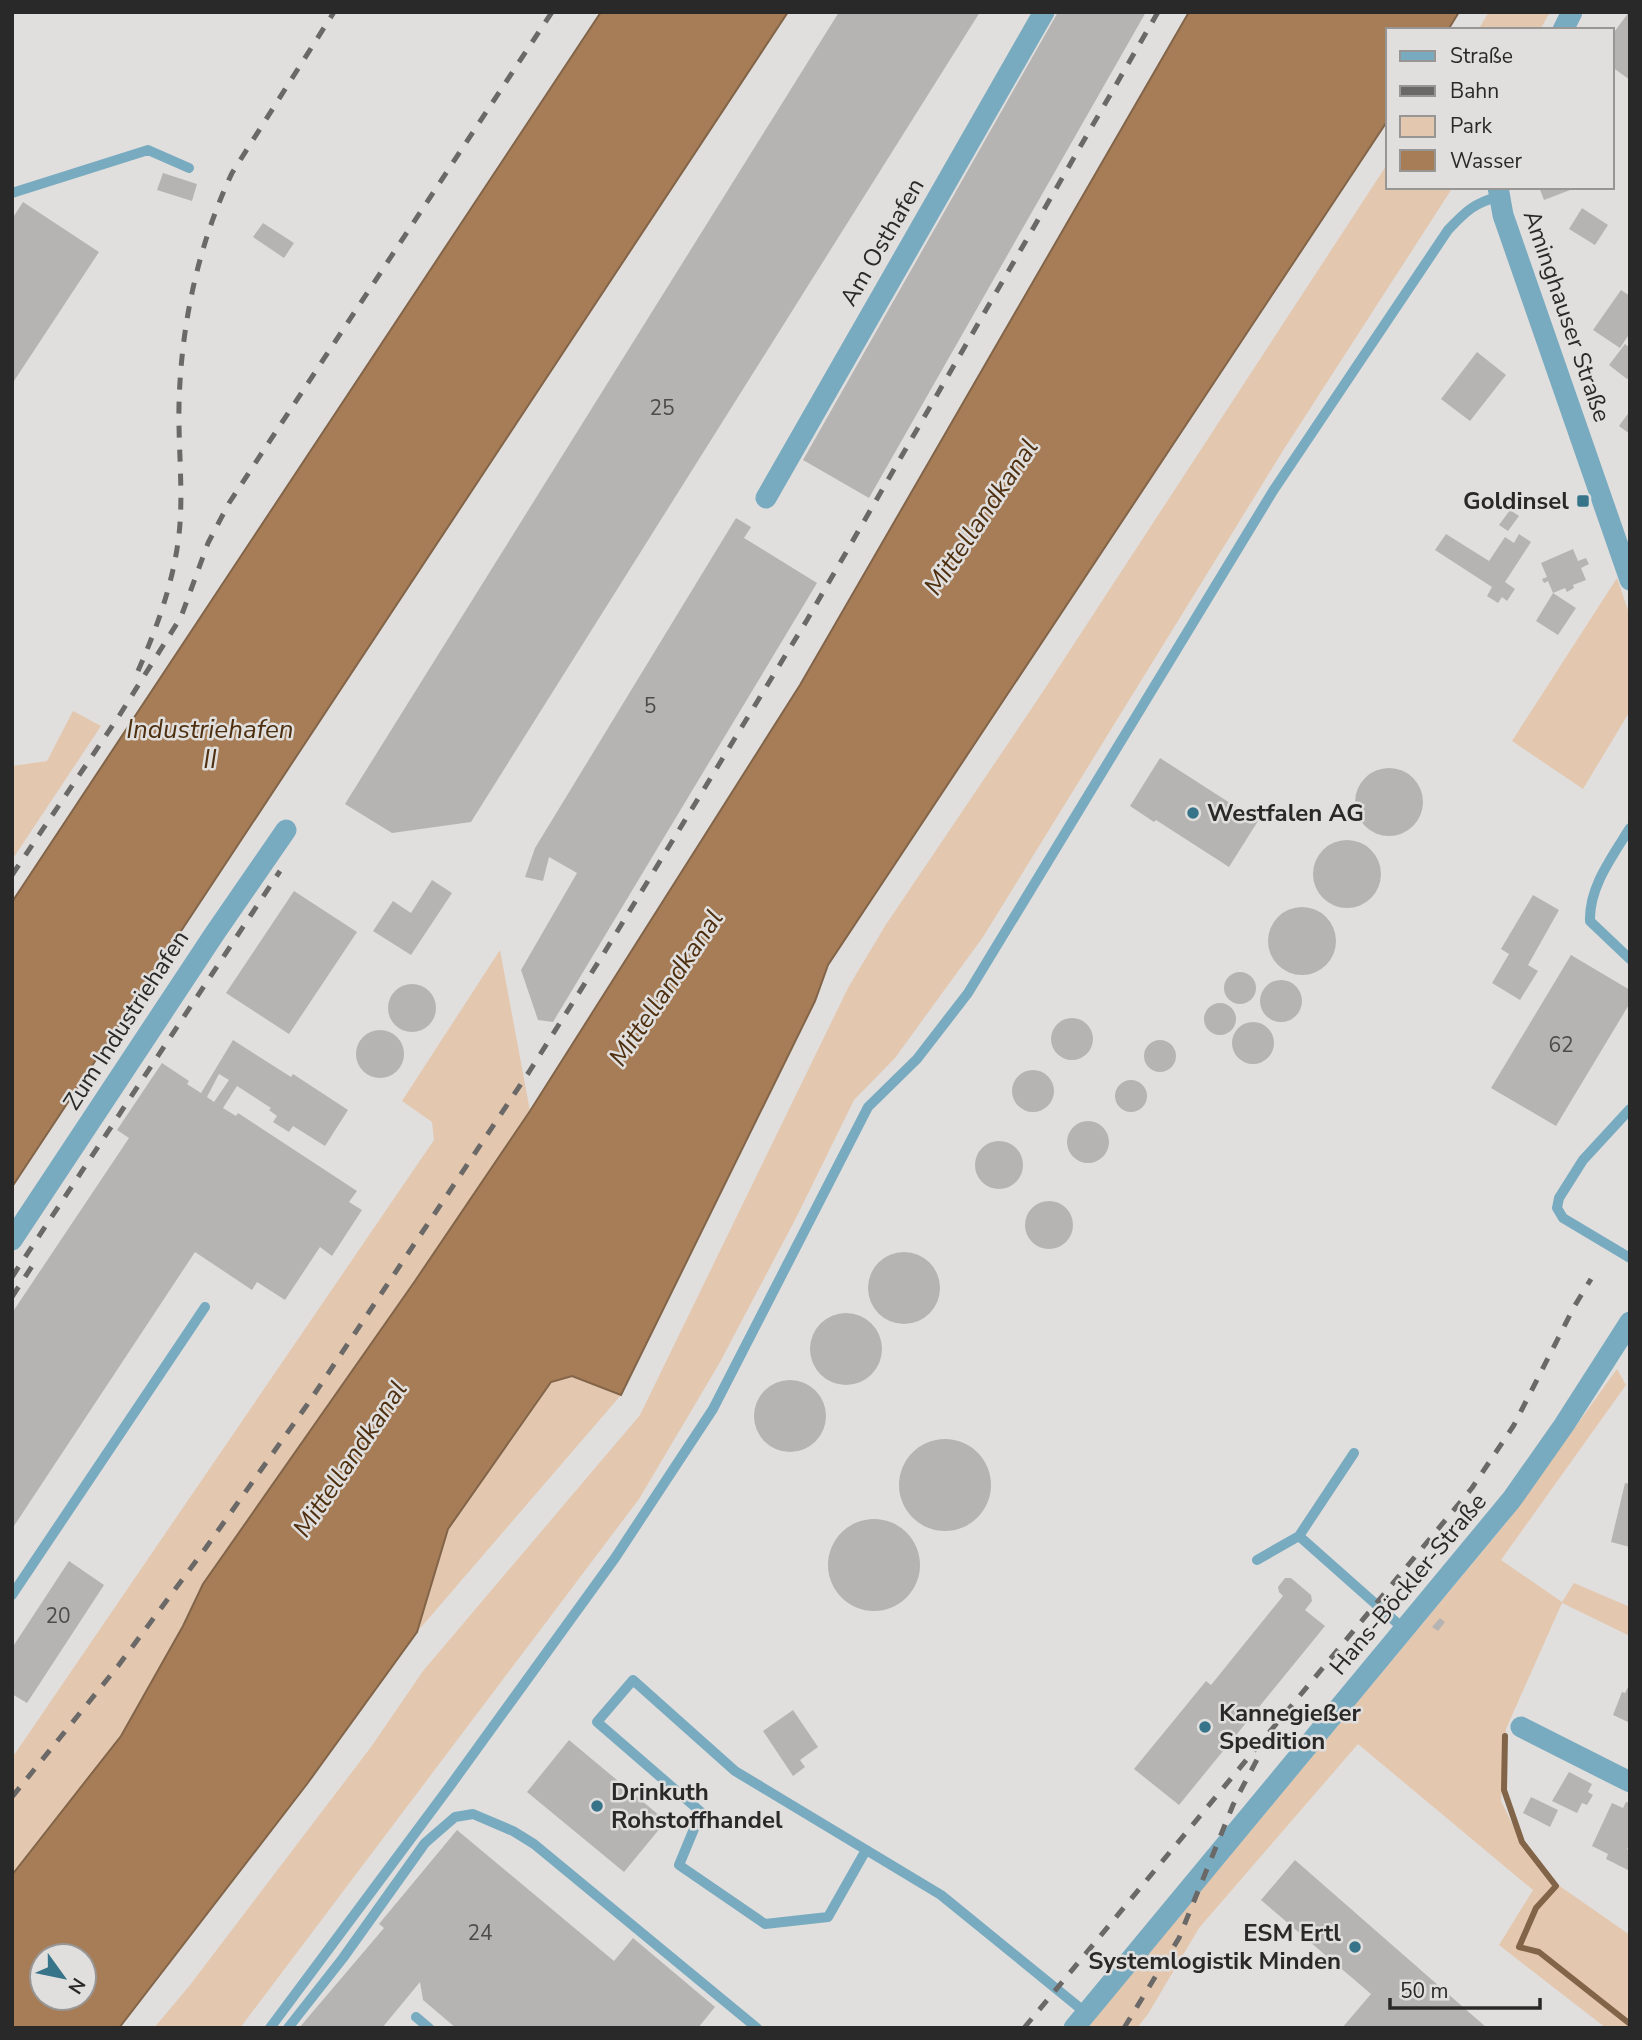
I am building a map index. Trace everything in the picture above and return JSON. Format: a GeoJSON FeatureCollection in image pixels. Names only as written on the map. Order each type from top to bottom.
{"type":"FeatureCollection","features":[{"type":"Feature","properties":{"kind":"street","name":"Am Osthafen"},"geometry":{"type":"LineString","coordinates":[[766,498],[1044,12]]}},
{"type":"Feature","properties":{"kind":"street"},"geometry":{"type":"LineString","coordinates":[[1564,28],[1572,12]]}},
{"type":"Feature","properties":{"kind":"street","name":"Aminghauser Straße"},"geometry":{"type":"LineString","coordinates":[[1499,191],[1503,215],[1630,580]]}},
{"type":"Feature","properties":{"kind":"street","name":"Zum Industriehafen"},"geometry":{"type":"LineString","coordinates":[[12,1240],[286,830]]}},
{"type":"Feature","properties":{"kind":"street","name":"Hans-Böckler-Straße"},"geometry":{"type":"LineString","coordinates":[[1080,2020],[1512,1499],[1564,1425],[1630,1322]]}},
{"type":"Feature","properties":{"kind":"street"},"geometry":{"type":"LineString","coordinates":[[1521,1727],[1630,1782]]}},
{"type":"Feature","properties":{"kind":"lane"},"geometry":{"type":"LineString","coordinates":[[12,192],[148,150],[189,168]]}},
{"type":"Feature","properties":{"kind":"lane"},"geometry":{"type":"LineString","coordinates":[[270,2028],[450,1786],[614,1558],[713,1409],[868,1107],[917,1059],[968,993],[1273,491],[1448,230],[1468,208],[1499,191]]}},
{"type":"Feature","properties":{"kind":"lane"},"geometry":{"type":"LineString","coordinates":[[1630,828],[1594,891],[1590,905],[1590,921],[1630,959]]}},
{"type":"Feature","properties":{"kind":"lane"},"geometry":{"type":"LineString","coordinates":[[1630,1108],[1583,1160],[1559,1198],[1557,1208],[1563,1218],[1630,1258]]}},
{"type":"Feature","properties":{"kind":"lane"},"geometry":{"type":"LineString","coordinates":[[12,1595],[205,1307]]}},
{"type":"Feature","properties":{"kind":"lane"},"geometry":{"type":"LineString","coordinates":[[1257,1560],[1299,1536],[1354,1453]]}},
{"type":"Feature","properties":{"kind":"lane"},"geometry":{"type":"LineString","coordinates":[[1299,1536],[1405,1630]]}},
{"type":"Feature","properties":{"kind":"lane"},"geometry":{"type":"LineString","coordinates":[[866,1850],[828,1917],[765,1924],[678,1865],[701,1812],[597,1722],[634,1680],[735,1771],[941,1895],[1080,2020]]}},
{"type":"Feature","properties":{"kind":"lane"},"geometry":{"type":"LineString","coordinates":[[288,2028],[343,1958],[425,1843],[455,1817],[473,1814],[513,1831],[534,1844],[757,2028]]}},
{"type":"Feature","properties":{"kind":"lane"},"geometry":{"type":"LineString","coordinates":[[416,2017],[429,2028]]}},
{"type":"Feature","properties":{"kind":"green space"},"geometry":{"type":"Polygon","coordinates":[[[1489,12],[1550,12],[1541,28],[1479,28],[1489,12]]]}},
{"type":"Feature","properties":{"kind":"green space"},"geometry":{"type":"Polygon","coordinates":[[[1386,166],[1386,189],[1452,189],[1284,449],[983,937],[895,1058],[854,1100],[719,1364],[639,1499],[240,2028],[154,2028],[190,1985],[371,1747],[423,1671],[640,1415],[849,986],[885,926],[1040,696],[1386,166]]]}},
{"type":"Feature","properties":{"kind":"green space"},"geometry":{"type":"Polygon","coordinates":[[[1617,578],[1630,616],[1630,711],[1583,789],[1512,741],[1617,578]]]}},
{"type":"Feature","properties":{"kind":"green space"},"geometry":{"type":"Polygon","coordinates":[[[73,711],[101,726],[12,860],[12,766],[47,761],[73,711]]]}},
{"type":"Feature","properties":{"kind":"green space"},"geometry":{"type":"Polygon","coordinates":[[[500,950],[530,1111],[346,1383],[198,1592],[121,1736],[12,1875],[12,1758],[434,1140],[432,1122],[402,1101],[500,950]]]}},
{"type":"Feature","properties":{"kind":"green space"},"geometry":{"type":"Polygon","coordinates":[[[1617,1369],[1626,1385],[1501,1560],[1562,1602],[1574,1583],[1630,1607],[1630,1636],[1562,1603],[1506,1729],[1501,1801],[1525,1850],[1546,1873],[1561,1887],[1630,1935],[1630,2028],[1606,2028],[1499,1945],[1533,1890],[1358,1744],[1199,1928],[1137,2028],[1087,2028],[1506,1523],[1617,1369]]]}},
{"type":"Feature","properties":{"kind":"green space"},"geometry":{"type":"Polygon","coordinates":[[[572,1376],[621,1395],[417,1632],[448,1530],[551,1382],[572,1376]]]}},
{"type":"Feature","properties":{"kind":"water","name":"Industriehafen II"},"geometry":{"type":"Polygon","coordinates":[[[601,12],[788,12],[12,1187],[12,902],[601,12]]]}},
{"type":"Feature","properties":{"kind":"water","name":"Mittellandkanal"},"geometry":{"type":"Polygon","coordinates":[[[1189,12],[1459,12],[1449,28],[1386,28],[1386,123],[828,965],[815,1001],[621,1395],[572,1376],[551,1382],[448,1529],[417,1632],[307,1784],[119,2028],[12,2028],[12,1875],[121,1736],[183,1626],[203,1584],[530,1111],[800,685],[1189,12]]]}},
{"type":"Feature","properties":{"kind":"building"},"geometry":{"type":"Polygon","coordinates":[[[839,12],[980,12],[471,822],[392,833],[345,804],[839,12]]]}},
{"type":"Feature","properties":{"kind":"building"},"geometry":{"type":"Polygon","coordinates":[[[1058,12],[1146,12],[869,498],[803,460],[1058,12]]]}},
{"type":"Feature","properties":{"kind":"building"},"geometry":{"type":"Polygon","coordinates":[[[1630,12],[1630,80],[1614,68],[1614,32],[1630,12]]]}},
{"type":"Feature","properties":{"kind":"building"},"geometry":{"type":"Polygon","coordinates":[[[163,173],[197,184],[192,201],[157,190],[163,173]]]}},
{"type":"Feature","properties":{"kind":"building"},"geometry":{"type":"Polygon","coordinates":[[[1540,189],[1573,189],[1544,200],[1540,189]]]}},
{"type":"Feature","properties":{"kind":"building"},"geometry":{"type":"Polygon","coordinates":[[[23,202],[99,252],[12,384],[12,219],[23,202]]]}},
{"type":"Feature","properties":{"kind":"building"},"geometry":{"type":"Polygon","coordinates":[[[1582,208],[1608,225],[1595,245],[1569,229],[1582,208]]]}},
{"type":"Feature","properties":{"kind":"building"},"geometry":{"type":"Polygon","coordinates":[[[263,223],[294,243],[284,258],[253,237],[263,223]]]}},
{"type":"Feature","properties":{"kind":"building"},"geometry":{"type":"Polygon","coordinates":[[[1621,290],[1630,296],[1630,333],[1620,348],[1593,330],[1621,290]]]}},
{"type":"Feature","properties":{"kind":"building"},"geometry":{"type":"Polygon","coordinates":[[[1625,344],[1630,348],[1630,376],[1627,379],[1609,365],[1625,344]]]}},
{"type":"Feature","properties":{"kind":"building"},"geometry":{"type":"Polygon","coordinates":[[[1477,352],[1506,375],[1470,421],[1441,399],[1477,352]]]}},
{"type":"Feature","properties":{"kind":"building"},"geometry":{"type":"Polygon","coordinates":[[[1630,411],[1630,434],[1619,426],[1630,411]]]}},
{"type":"Feature","properties":{"kind":"building"},"geometry":{"type":"Polygon","coordinates":[[[1510,510],[1519,516],[1508,531],[1499,525],[1510,510]]]}},
{"type":"Feature","properties":{"kind":"building"},"geometry":{"type":"Polygon","coordinates":[[[736,518],[751,527],[744,538],[817,583],[553,1022],[538,1020],[521,970],[577,873],[549,857],[543,881],[525,877],[535,848],[736,518]]]}},
{"type":"Feature","properties":{"kind":"building"},"geometry":{"type":"Polygon","coordinates":[[[1446,534],[1489,561],[1505,537],[1514,543],[1519,534],[1531,542],[1505,582],[1515,589],[1507,601],[1502,597],[1498,603],[1487,596],[1492,587],[1435,550],[1446,534]]]}},
{"type":"Feature","properties":{"kind":"building"},"geometry":{"type":"Polygon","coordinates":[[[1573,549],[1578,561],[1586,558],[1589,564],[1581,568],[1586,580],[1573,585],[1574,588],[1567,592],[1565,588],[1553,593],[1548,581],[1544,583],[1542,579],[1547,577],[1541,563],[1573,549]]]}},
{"type":"Feature","properties":{"kind":"building"},"geometry":{"type":"Polygon","coordinates":[[[1553,593],[1576,608],[1558,635],[1536,621],[1553,593]]]}},
{"type":"Feature","properties":{"kind":"building","name":"Westfalen AG"},"geometry":{"type":"Polygon","coordinates":[[[1160,758],[1258,821],[1229,867],[1130,806],[1160,758]]]}},
{"type":"Feature","properties":{"kind":"building"},"geometry":{"type":"Polygon","coordinates":[[[1396,768],[1417,783],[1423,795],[1421,815],[1413,826],[1396,836],[1382,836],[1365,826],[1357,815],[1355,795],[1365,778],[1376,770],[1396,768]]]}},
{"type":"Feature","properties":{"kind":"building"},"geometry":{"type":"Polygon","coordinates":[[[1354,840],[1375,855],[1381,867],[1379,887],[1371,898],[1354,908],[1340,908],[1323,898],[1315,887],[1313,867],[1323,850],[1334,842],[1354,840]]]}},
{"type":"Feature","properties":{"kind":"building"},"geometry":{"type":"Polygon","coordinates":[[[432,880],[452,893],[411,955],[373,931],[393,901],[411,913],[432,880]]]}},
{"type":"Feature","properties":{"kind":"building"},"geometry":{"type":"Polygon","coordinates":[[[294,891],[357,932],[289,1034],[226,993],[294,891]]]}},
{"type":"Feature","properties":{"kind":"building"},"geometry":{"type":"Polygon","coordinates":[[[1533,895],[1559,910],[1528,965],[1538,971],[1520,1000],[1492,983],[1509,954],[1501,949],[1533,895]]]}},
{"type":"Feature","properties":{"kind":"building"},"geometry":{"type":"Polygon","coordinates":[[[1302,907],[1315,909],[1326,917],[1334,928],[1334,954],[1326,965],[1315,973],[1302,975],[1289,973],[1278,965],[1270,954],[1268,941],[1270,928],[1278,917],[1289,909],[1302,907]]]}},
{"type":"Feature","properties":{"kind":"building"},"geometry":{"type":"Polygon","coordinates":[[[1571,955],[1630,990],[1630,1003],[1556,1126],[1491,1088],[1571,955]]]}},
{"type":"Feature","properties":{"kind":"building"},"geometry":{"type":"Polygon","coordinates":[[[1240,972],[1251,977],[1256,988],[1251,999],[1240,1004],[1229,999],[1224,988],[1229,977],[1240,972]]]}},
{"type":"Feature","properties":{"kind":"building"},"geometry":{"type":"Polygon","coordinates":[[[1281,980],[1296,986],[1302,1001],[1296,1016],[1281,1022],[1266,1016],[1260,1001],[1266,986],[1281,980]]]}},
{"type":"Feature","properties":{"kind":"building"},"geometry":{"type":"Polygon","coordinates":[[[412,984],[429,991],[436,1008],[429,1025],[412,1032],[395,1025],[388,1008],[395,991],[412,984]]]}},
{"type":"Feature","properties":{"kind":"building"},"geometry":{"type":"Polygon","coordinates":[[[1220,1003],[1231,1008],[1236,1019],[1231,1030],[1220,1035],[1209,1030],[1204,1019],[1209,1008],[1220,1003]]]}},
{"type":"Feature","properties":{"kind":"building"},"geometry":{"type":"Polygon","coordinates":[[[1072,1018],[1087,1024],[1093,1039],[1087,1054],[1072,1060],[1057,1054],[1051,1039],[1057,1024],[1072,1018]]]}},
{"type":"Feature","properties":{"kind":"building"},"geometry":{"type":"Polygon","coordinates":[[[1253,1022],[1268,1028],[1274,1043],[1268,1058],[1253,1064],[1238,1058],[1232,1043],[1238,1028],[1253,1022]]]}},
{"type":"Feature","properties":{"kind":"building"},"geometry":{"type":"Polygon","coordinates":[[[380,1030],[389,1031],[397,1037],[403,1045],[403,1063],[397,1071],[389,1077],[380,1078],[371,1077],[363,1071],[357,1063],[356,1054],[357,1045],[363,1037],[371,1031],[380,1030]]]}},
{"type":"Feature","properties":{"kind":"building"},"geometry":{"type":"Polygon","coordinates":[[[233,1040],[291,1077],[293,1074],[348,1110],[325,1146],[293,1126],[289,1132],[273,1122],[277,1116],[269,1110],[271,1108],[237,1086],[223,1108],[236,1116],[238,1113],[357,1191],[349,1202],[362,1210],[332,1256],[320,1247],[285,1300],[257,1282],[252,1290],[195,1252],[12,1529],[12,1313],[129,1138],[117,1130],[162,1063],[189,1081],[187,1084],[201,1093],[233,1040]],[[219,1074],[207,1097],[214,1102],[229,1080],[219,1074]]]}},
{"type":"Feature","properties":{"kind":"building"},"geometry":{"type":"Polygon","coordinates":[[[1160,1040],[1171,1045],[1176,1056],[1171,1067],[1160,1072],[1149,1067],[1144,1056],[1149,1045],[1160,1040]]]}},
{"type":"Feature","properties":{"kind":"building"},"geometry":{"type":"Polygon","coordinates":[[[1033,1070],[1048,1076],[1054,1091],[1048,1106],[1033,1112],[1018,1106],[1012,1091],[1018,1076],[1033,1070]]]}},
{"type":"Feature","properties":{"kind":"building"},"geometry":{"type":"Polygon","coordinates":[[[1131,1080],[1142,1085],[1147,1096],[1142,1107],[1131,1112],[1120,1107],[1115,1096],[1120,1085],[1131,1080]]]}},
{"type":"Feature","properties":{"kind":"building"},"geometry":{"type":"Polygon","coordinates":[[[1088,1121],[1103,1127],[1109,1142],[1103,1157],[1088,1163],[1073,1157],[1067,1142],[1073,1127],[1088,1121]]]}},
{"type":"Feature","properties":{"kind":"building"},"geometry":{"type":"Polygon","coordinates":[[[999,1141],[1016,1148],[1023,1165],[1016,1182],[999,1189],[982,1182],[975,1165],[982,1148],[999,1141]]]}},
{"type":"Feature","properties":{"kind":"building"},"geometry":{"type":"Polygon","coordinates":[[[1049,1201],[1066,1208],[1073,1225],[1066,1242],[1049,1249],[1032,1242],[1025,1225],[1032,1208],[1049,1201]]]}},
{"type":"Feature","properties":{"kind":"building"},"geometry":{"type":"Polygon","coordinates":[[[904,1252],[924,1258],[934,1268],[940,1288],[934,1308],[924,1318],[904,1324],[884,1318],[874,1308],[868,1288],[874,1268],[884,1258],[904,1252]]]}},
{"type":"Feature","properties":{"kind":"building"},"geometry":{"type":"Polygon","coordinates":[[[846,1313],[866,1319],[876,1329],[882,1349],[876,1369],[866,1379],[846,1385],[826,1379],[816,1369],[810,1349],[816,1329],[826,1319],[846,1313]]]}},
{"type":"Feature","properties":{"kind":"building"},"geometry":{"type":"Polygon","coordinates":[[[790,1380],[810,1386],[820,1396],[826,1416],[820,1436],[810,1446],[790,1452],[770,1446],[760,1436],[754,1416],[760,1396],[770,1386],[790,1380]]]}},
{"type":"Feature","properties":{"kind":"building"},"geometry":{"type":"Polygon","coordinates":[[[945,1439],[962,1443],[977,1453],[987,1468],[991,1485],[987,1502],[977,1517],[962,1527],[945,1531],[928,1527],[913,1517],[903,1502],[899,1485],[903,1468],[913,1453],[928,1443],[945,1439]]]}},
{"type":"Feature","properties":{"kind":"building"},"geometry":{"type":"Polygon","coordinates":[[[1625,1483],[1630,1484],[1630,1547],[1611,1542],[1625,1483]]]}},
{"type":"Feature","properties":{"kind":"building"},"geometry":{"type":"Polygon","coordinates":[[[874,1519],[891,1523],[906,1533],[916,1548],[920,1565],[916,1582],[906,1597],[891,1607],[874,1611],[857,1607],[842,1597],[832,1582],[828,1565],[832,1548],[842,1533],[857,1523],[874,1519]]]}},
{"type":"Feature","properties":{"kind":"building"},"geometry":{"type":"Polygon","coordinates":[[[69,1561],[104,1585],[27,1703],[12,1694],[12,1648],[69,1561]]]}},
{"type":"Feature","properties":{"kind":"building","name":"Kannegießer Spedition"},"geometry":{"type":"Polygon","coordinates":[[[1285,1578],[1291,1578],[1311,1595],[1312,1601],[1305,1610],[1325,1626],[1179,1805],[1134,1769],[1206,1681],[1211,1685],[1283,1596],[1278,1587],[1285,1578]]]}},
{"type":"Feature","properties":{"kind":"building"},"geometry":{"type":"Polygon","coordinates":[[[1440,1618],[1445,1622],[1438,1631],[1432,1627],[1440,1618]]]}},
{"type":"Feature","properties":{"kind":"building"},"geometry":{"type":"Polygon","coordinates":[[[1630,1683],[1630,1723],[1613,1715],[1622,1692],[1625,1693],[1630,1683]]]}},
{"type":"Feature","properties":{"kind":"building"},"geometry":{"type":"Polygon","coordinates":[[[793,1710],[818,1747],[800,1760],[805,1767],[793,1776],[763,1731],[793,1710]]]}},
{"type":"Feature","properties":{"kind":"building","name":"Drinkuth Rohstoffhandel"},"geometry":{"type":"Polygon","coordinates":[[[569,1740],[666,1821],[624,1872],[527,1792],[569,1740]]]}},
{"type":"Feature","properties":{"kind":"building"},"geometry":{"type":"Polygon","coordinates":[[[1569,1772],[1592,1784],[1588,1792],[1593,1795],[1587,1805],[1582,1803],[1577,1813],[1552,1801],[1569,1772]]]}},
{"type":"Feature","properties":{"kind":"building"},"geometry":{"type":"Polygon","coordinates":[[[1531,1797],[1558,1810],[1550,1827],[1523,1813],[1531,1797]]]}},
{"type":"Feature","properties":{"kind":"building"},"geometry":{"type":"Polygon","coordinates":[[[1626,1802],[1630,1803],[1628,1870],[1606,1859],[1608,1854],[1592,1846],[1612,1803],[1623,1808],[1626,1802]]]}},
{"type":"Feature","properties":{"kind":"building"},"geometry":{"type":"Polygon","coordinates":[[[457,1830],[614,1961],[633,1938],[715,2007],[698,2028],[456,2028],[423,2000],[420,1982],[382,2028],[299,2028],[384,1928],[379,1924],[457,1830]]]}},
{"type":"Feature","properties":{"kind":"building","name":"ESM Ertl Systemlogistik Minden"},"geometry":{"type":"Polygon","coordinates":[[[1295,1860],[1487,2028],[1342,2028],[1371,1994],[1261,1900],[1295,1860]]]}},
{"type":"Feature","properties":{"kind":"waterway"},"geometry":{"type":"LineString","coordinates":[[1505,1736],[1504,1790],[1522,1842],[1556,1886],[1536,1908],[1519,1947],[1539,1952],[1630,2024]]}},
{"type":"Feature","properties":{"kind":"railway"},"geometry":{"type":"LineString","coordinates":[[138,671],[161,612],[177,549],[181,513],[180,375],[188,315],[201,257],[232,173],[334,12]]}},
{"type":"Feature","properties":{"kind":"railway"},"geometry":{"type":"LineString","coordinates":[[12,875],[119,716],[181,617],[208,543],[229,503],[552,12]]}},
{"type":"Feature","properties":{"kind":"railway"},"geometry":{"type":"LineString","coordinates":[[12,1797],[118,1666],[205,1549],[307,1405],[529,1072],[807,620],[1158,12]]}},
{"type":"Feature","properties":{"kind":"railway"},"geometry":{"type":"LineString","coordinates":[[12,1277],[280,871]]}},
{"type":"Feature","properties":{"kind":"railway"},"geometry":{"type":"LineString","coordinates":[[12,1297],[38,1257]]}},
{"type":"Feature","properties":{"kind":"railway"},"geometry":{"type":"LineString","coordinates":[[1024,2028],[1472,1488],[1514,1425],[1591,1279]]}},
{"type":"Feature","properties":{"kind":"railway"},"geometry":{"type":"LineString","coordinates":[[1124,2028],[1179,1938],[1233,1805],[1260,1754]]}},
{"type":"Feature","properties":{"kind":"place","name":"Goldinsel"},"geometry":{"type":"Point","coordinates":[1583,501]}},
{"type":"Feature","properties":{"kind":"place","name":"Westfalen AG"},"geometry":{"type":"Point","coordinates":[1193,813]}},
{"type":"Feature","properties":{"kind":"place","name":"Kannegießer Spedition"},"geometry":{"type":"Point","coordinates":[1205,1727]}},
{"type":"Feature","properties":{"kind":"place","name":"Drinkuth Rohstoffhandel"},"geometry":{"type":"Point","coordinates":[597,1806]}},
{"type":"Feature","properties":{"kind":"place","name":"ESM Ertl Systemlogistik Minden"},"geometry":{"type":"Point","coordinates":[1355,1947]}}]}
